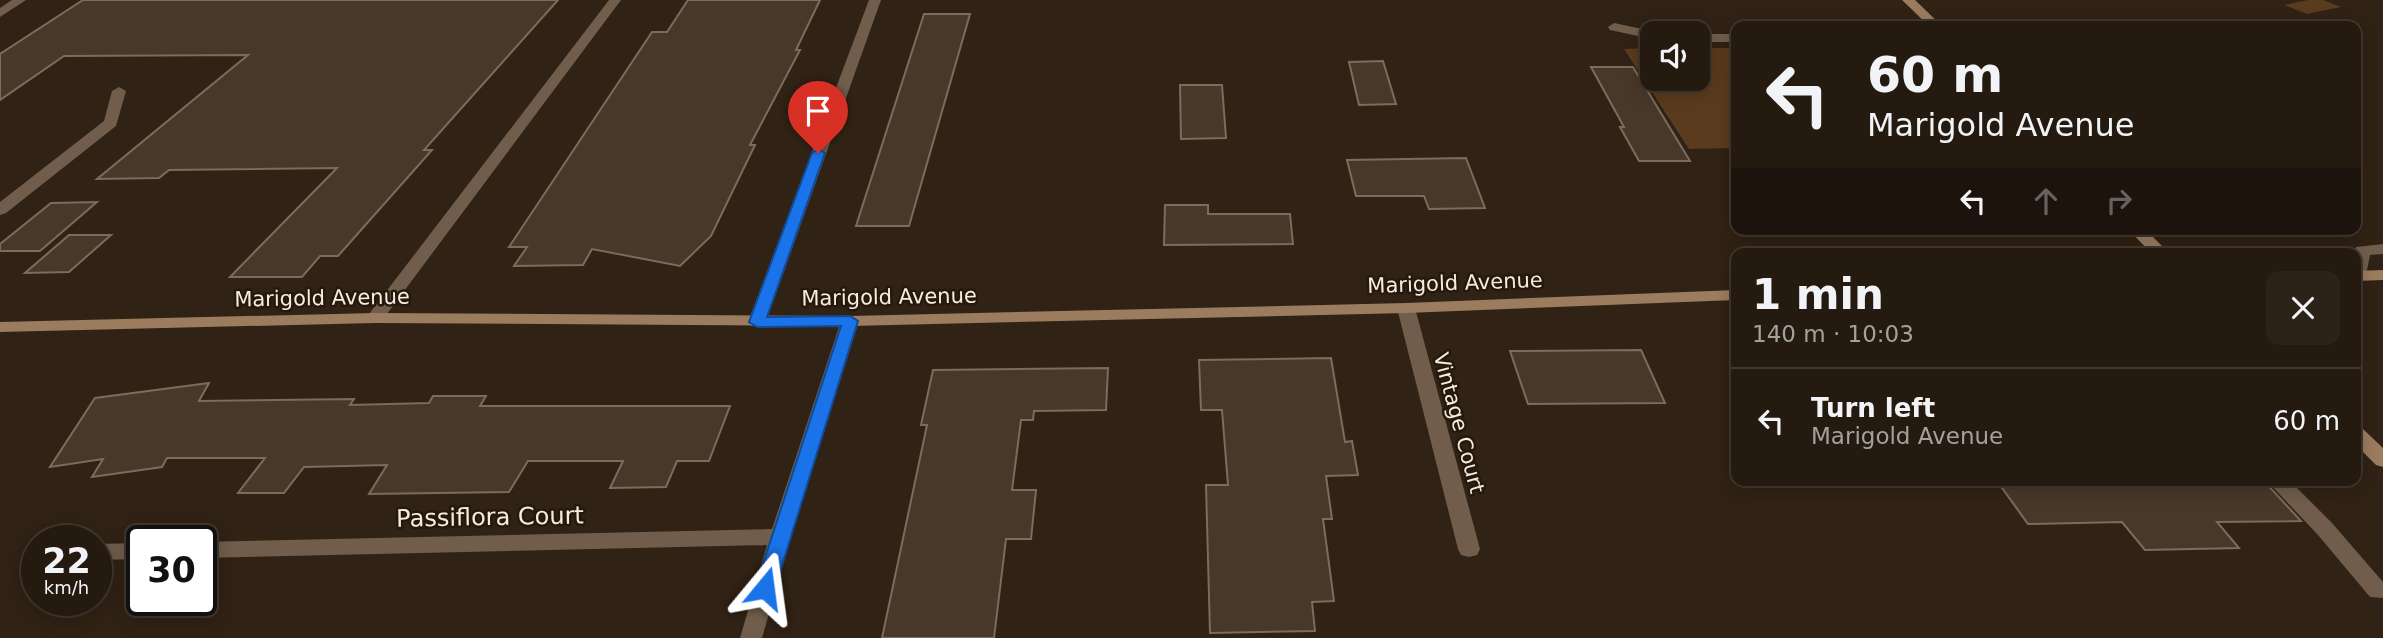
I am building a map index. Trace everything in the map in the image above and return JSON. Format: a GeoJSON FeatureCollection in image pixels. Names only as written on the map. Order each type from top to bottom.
{"type":"FeatureCollection","features":[{"type":"Feature","properties":{"kind":"street"},"geometry":{"type":"LineString","coordinates":[[0,13],[20,0]]}},
{"type":"Feature","properties":{"kind":"street"},"geometry":{"type":"LineString","coordinates":[[375,318],[615,0]]}},
{"type":"Feature","properties":{"kind":"street"},"geometry":{"type":"LineString","coordinates":[[757,322],[875,0]]}},
{"type":"Feature","properties":{"kind":"street"},"geometry":{"type":"LineString","coordinates":[[1908,0],[1931,21]]}},
{"type":"Feature","properties":{"kind":"street"},"geometry":{"type":"LineString","coordinates":[[1615,27],[1640,32]]}},
{"type":"Feature","properties":{"kind":"street"},"geometry":{"type":"LineString","coordinates":[[1710,38],[1731,38]]}},
{"type":"Feature","properties":{"kind":"street"},"geometry":{"type":"LineString","coordinates":[[0,211],[111,123],[119,91]]}},
{"type":"Feature","properties":{"kind":"street"},"geometry":{"type":"LineString","coordinates":[[2142,235],[2156,248]]}},
{"type":"Feature","properties":{"kind":"street"},"geometry":{"type":"LineString","coordinates":[[2361,255],[2362,250],[2383,250]]}},
{"type":"Feature","properties":{"kind":"street"},"geometry":{"type":"LineString","coordinates":[[2361,276],[2383,275]]}},
{"type":"Feature","properties":{"kind":"street","name":"Marigold Avenue"},"geometry":{"type":"LineString","coordinates":[[0,327],[375,318],[850,321],[1406,308],[1731,295]]}},
{"type":"Feature","properties":{"kind":"street","name":"Vintage Court"},"geometry":{"type":"LineString","coordinates":[[1406,308],[1469,549]]}},
{"type":"Feature","properties":{"kind":"street"},"geometry":{"type":"LineString","coordinates":[[751,638],[780,537],[850,321]]}},
{"type":"Feature","properties":{"kind":"street"},"geometry":{"type":"LineString","coordinates":[[2361,439],[2383,460]]}},
{"type":"Feature","properties":{"kind":"street"},"geometry":{"type":"LineString","coordinates":[[2282,486],[2325,529],[2378,591]]}},
{"type":"Feature","properties":{"kind":"street","name":"Passiflora Court"},"geometry":{"type":"LineString","coordinates":[[217,550],[780,537]]}},
{"type":"Feature","properties":{"kind":"shaded area"},"geometry":{"type":"Polygon","coordinates":[[[2323,0],[2341,7],[2307,14],[2284,5],[2323,0]]]}},
{"type":"Feature","properties":{"kind":"shaded area"},"geometry":{"type":"Polygon","coordinates":[[[1640,48],[1640,74],[1624,49],[1640,48]]]}},
{"type":"Feature","properties":{"kind":"shaded area"},"geometry":{"type":"Polygon","coordinates":[[[1710,48],[1731,48],[1731,148],[1689,149],[1651,91],[1710,91],[1710,48]]]}},
{"type":"Feature","properties":{"kind":"building"},"geometry":{"type":"Polygon","coordinates":[[[83,0],[558,0],[424,150],[432,150],[338,256],[320,256],[302,277],[230,277],[337,168],[169,170],[159,178],[97,179],[248,55],[64,56],[0,100],[0,54],[83,0]]]}},
{"type":"Feature","properties":{"kind":"building"},"geometry":{"type":"Polygon","coordinates":[[[688,0],[820,0],[796,50],[800,50],[750,145],[755,145],[711,236],[680,266],[592,249],[583,265],[514,266],[527,247],[509,247],[652,32],[667,32],[688,0]]]}},
{"type":"Feature","properties":{"kind":"building"},"geometry":{"type":"Polygon","coordinates":[[[924,14],[970,14],[909,226],[856,226],[924,14]]]}},
{"type":"Feature","properties":{"kind":"building"},"geometry":{"type":"Polygon","coordinates":[[[1383,61],[1396,104],[1359,105],[1349,62],[1383,61]]]}},
{"type":"Feature","properties":{"kind":"building"},"geometry":{"type":"Polygon","coordinates":[[[1591,67],[1633,67],[1640,79],[1640,91],[1648,91],[1690,161],[1639,161],[1620,127],[1624,127],[1591,67]]]}},
{"type":"Feature","properties":{"kind":"building"},"geometry":{"type":"Polygon","coordinates":[[[1180,85],[1222,85],[1226,138],[1181,139],[1180,85]]]}},
{"type":"Feature","properties":{"kind":"building"},"geometry":{"type":"Polygon","coordinates":[[[1466,158],[1485,208],[1429,209],[1424,196],[1356,196],[1347,160],[1466,158]]]}},
{"type":"Feature","properties":{"kind":"building"},"geometry":{"type":"Polygon","coordinates":[[[97,202],[40,251],[0,251],[0,244],[51,203],[97,202]]]}},
{"type":"Feature","properties":{"kind":"building"},"geometry":{"type":"Polygon","coordinates":[[[1165,205],[1208,205],[1208,214],[1290,214],[1293,244],[1164,245],[1165,205]]]}},
{"type":"Feature","properties":{"kind":"building"},"geometry":{"type":"Polygon","coordinates":[[[69,235],[111,235],[69,272],[25,273],[69,235]]]}},
{"type":"Feature","properties":{"kind":"building"},"geometry":{"type":"Polygon","coordinates":[[[1641,350],[1665,403],[1528,404],[1510,351],[1641,350]]]}},
{"type":"Feature","properties":{"kind":"building"},"geometry":{"type":"Polygon","coordinates":[[[1331,358],[1345,442],[1352,441],[1358,475],[1326,476],[1332,519],[1323,519],[1334,601],[1312,602],[1315,631],[1210,633],[1206,485],[1228,485],[1222,410],[1201,410],[1199,360],[1331,358]]]}},
{"type":"Feature","properties":{"kind":"building"},"geometry":{"type":"Polygon","coordinates":[[[1108,368],[1106,410],[1034,411],[1033,420],[1021,420],[1012,490],[1036,490],[1031,539],[1006,539],[994,638],[882,638],[927,425],[921,425],[933,370],[1108,368]]]}},
{"type":"Feature","properties":{"kind":"building"},"geometry":{"type":"Polygon","coordinates":[[[209,383],[199,401],[354,399],[350,405],[429,403],[433,396],[486,396],[480,406],[730,406],[709,461],[677,461],[666,487],[610,488],[623,461],[528,461],[509,492],[369,494],[387,465],[304,467],[284,493],[238,493],[265,458],[167,458],[162,467],[92,477],[103,459],[50,467],[95,398],[209,383]]]}},
{"type":"Feature","properties":{"kind":"building"},"geometry":{"type":"Polygon","coordinates":[[[2001,486],[2269,486],[2301,521],[2217,522],[2239,548],[2145,550],[2122,522],[2028,524],[2001,486]]]}},
{"type":"Feature","properties":{"kind":"route"},"geometry":{"type":"LineString","coordinates":[[765,588],[850,321],[757,322],[818,153]]}}]}
